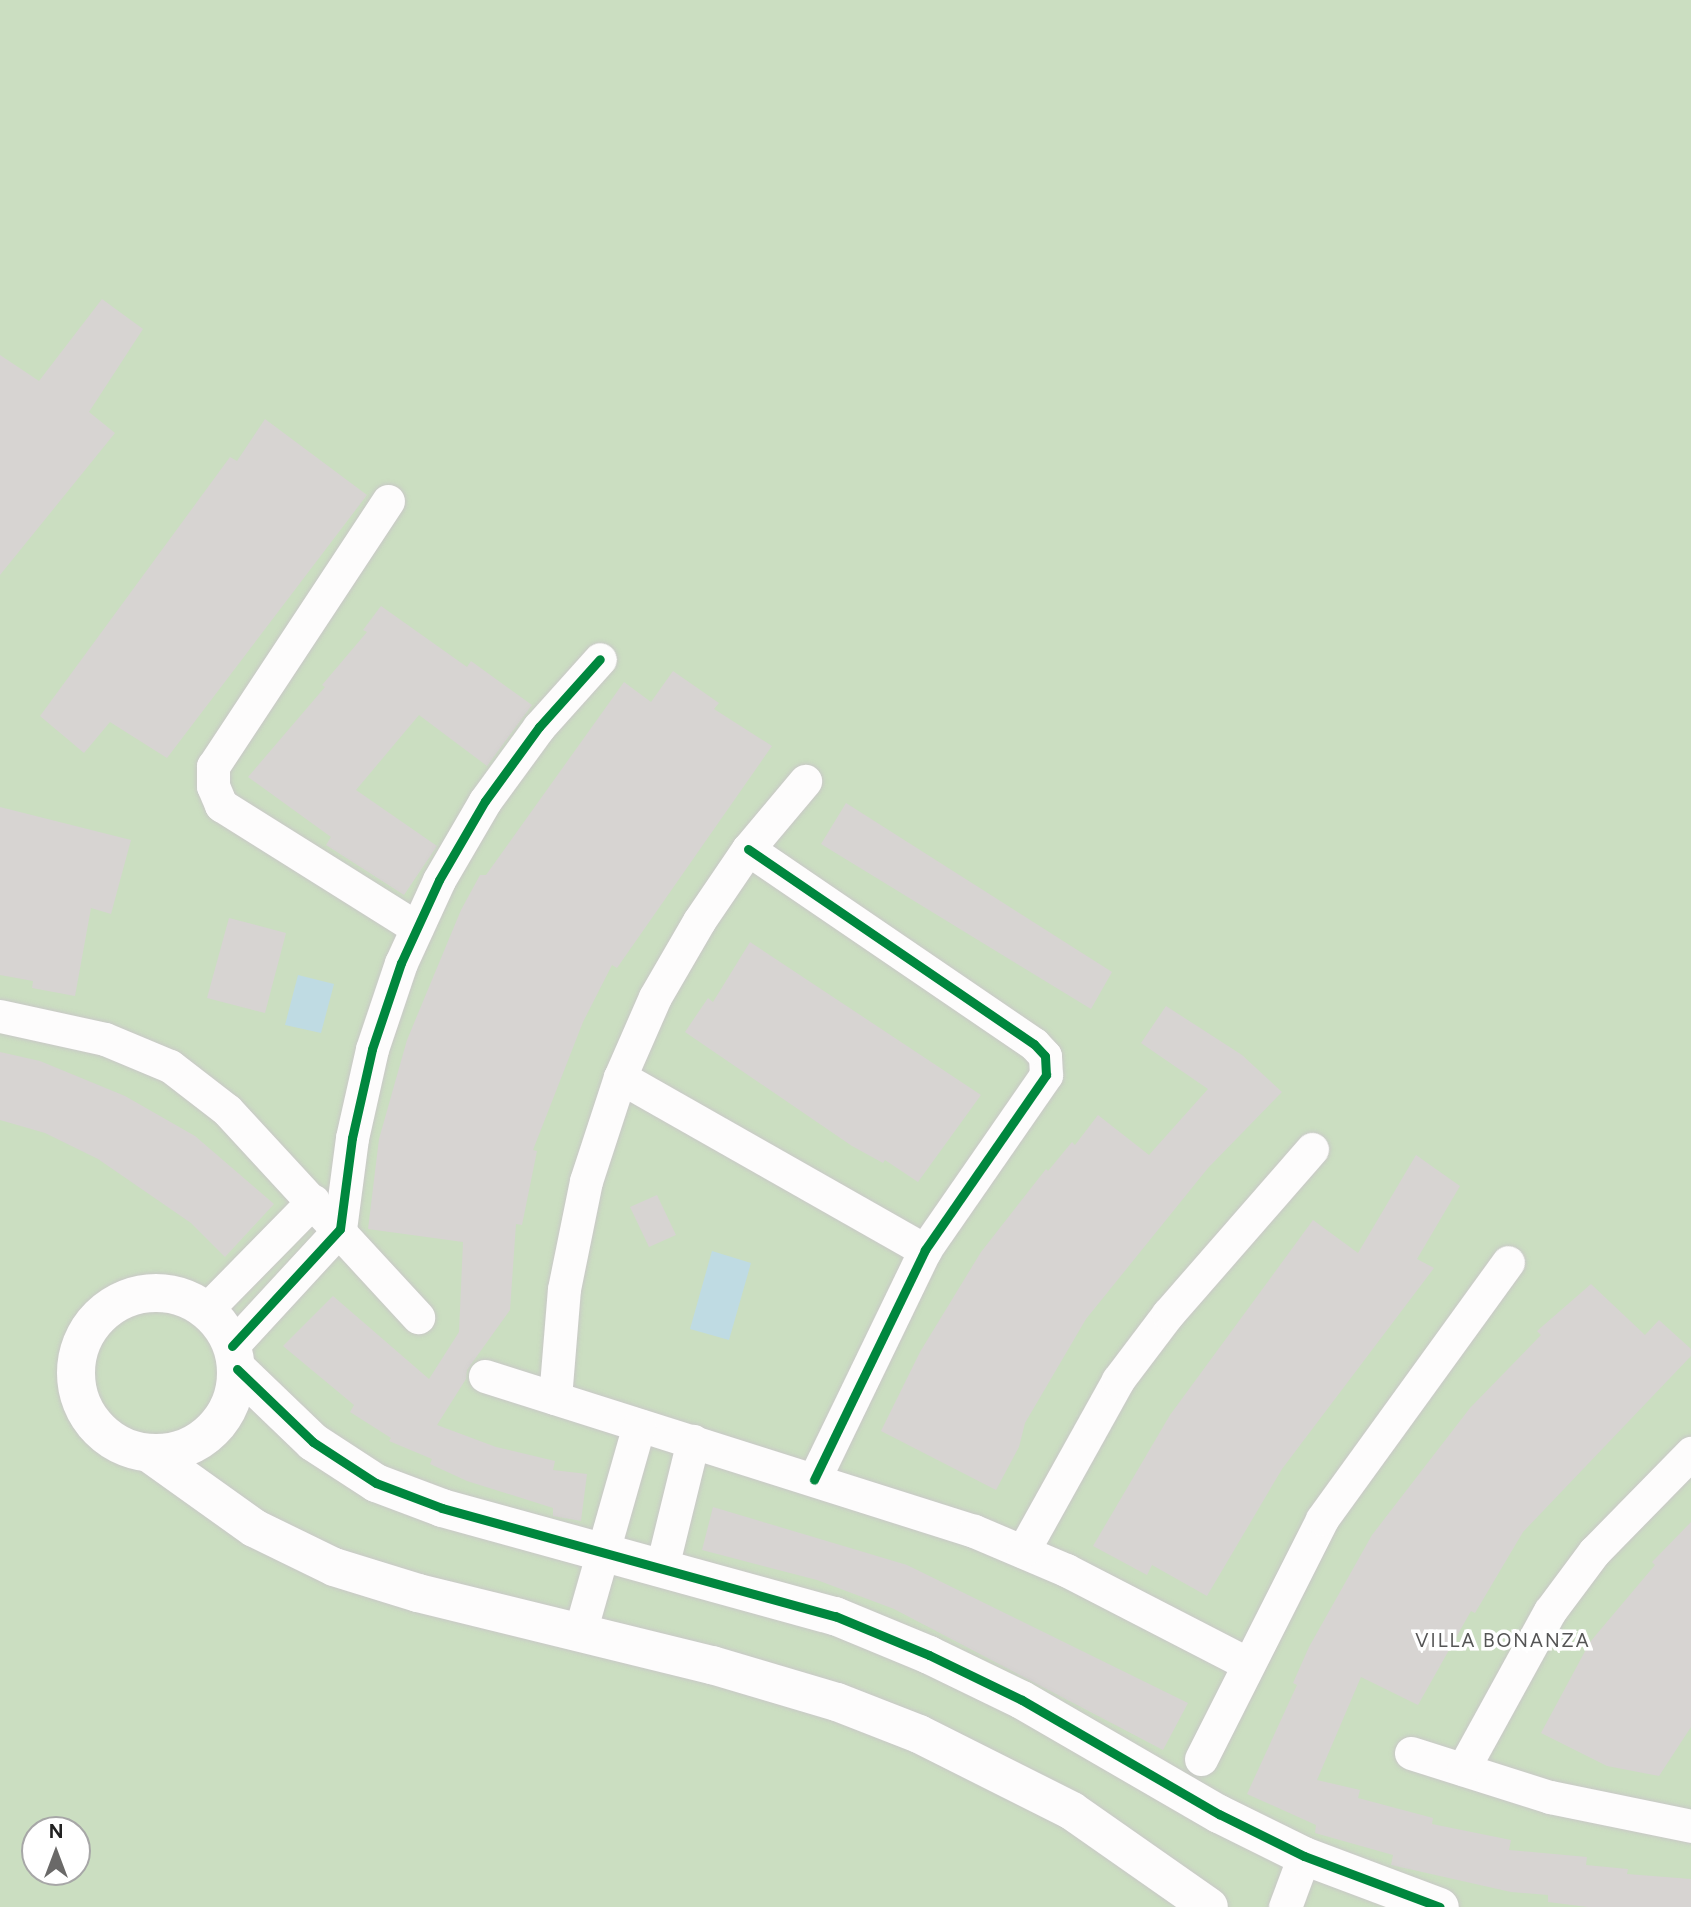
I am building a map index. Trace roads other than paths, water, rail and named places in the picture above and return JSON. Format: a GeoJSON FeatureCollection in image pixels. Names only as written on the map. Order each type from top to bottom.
{"type":"FeatureCollection","features":[{"type":"Feature","properties":{"kind":"street"},"geometry":{"type":"LineString","coordinates":[[388,501],[213,766],[213,786],[221,805],[417,928]]}},
{"type":"Feature","properties":{"kind":"street"},"geometry":{"type":"LineString","coordinates":[[600,659],[539,727],[485,801],[417,928],[372,1049],[352,1138],[340,1229],[234,1358],[234,1391],[212,1431],[172,1452],[149,1453],[126,1448],[91,1420],[76,1377],[82,1344],[100,1315],[141,1294],[163,1293],[206,1310],[234,1358],[313,1442],[376,1483],[442,1508],[835,1616],[929,1655],[1022,1700],[1207,1807],[1304,1856],[1440,1907]]}},
{"type":"Feature","properties":{"kind":"street"},"geometry":{"type":"LineString","coordinates":[[555,1398],[564,1289],[580,1208],[620,1077],[668,975],[748,849],[805,781]]}},
{"type":"Feature","properties":{"kind":"street"},"geometry":{"type":"LineString","coordinates":[[748,849],[1034,1044],[1045,1056],[1046,1075],[925,1250],[814,1480]]}},
{"type":"Feature","properties":{"kind":"street"},"geometry":{"type":"LineString","coordinates":[[0,1016],[105,1039],[170,1066],[226,1110],[340,1229],[418,1317]]}},
{"type":"Feature","properties":{"kind":"street"},"geometry":{"type":"LineString","coordinates":[[620,1077],[925,1250]]}},
{"type":"Feature","properties":{"kind":"street"},"geometry":{"type":"LineString","coordinates":[[1023,1551],[1125,1371],[1312,1149]]}},
{"type":"Feature","properties":{"kind":"street"},"geometry":{"type":"LineString","coordinates":[[206,1310],[313,1200]]}},
{"type":"Feature","properties":{"kind":"street"},"geometry":{"type":"LineString","coordinates":[[1201,1759],[1322,1519],[1508,1262]]}},
{"type":"Feature","properties":{"kind":"street"},"geometry":{"type":"LineString","coordinates":[[485,1376],[814,1480],[1023,1551],[1248,1664]]}},
{"type":"Feature","properties":{"kind":"street"},"geometry":{"type":"LineString","coordinates":[[580,1632],[605,1553],[639,1424]]}},
{"type":"Feature","properties":{"kind":"street"},"geometry":{"type":"LineString","coordinates":[[662,1567],[693,1441]]}},
{"type":"Feature","properties":{"kind":"street"},"geometry":{"type":"LineString","coordinates":[[149,1453],[254,1528],[334,1567],[418,1593],[580,1632],[837,1702],[919,1734],[1072,1811],[1209,1907]]}},
{"type":"Feature","properties":{"kind":"street"},"geometry":{"type":"LineString","coordinates":[[1463,1769],[1558,1601],[1634,1506],[1691,1453]]}},
{"type":"Feature","properties":{"kind":"street"},"geometry":{"type":"LineString","coordinates":[[1411,1753],[1550,1797],[1691,1826]]}},
{"type":"Feature","properties":{"kind":"street"},"geometry":{"type":"LineString","coordinates":[[1285,1907],[1304,1856]]}},
{"type":"Feature","properties":{"kind":"water"},"geometry":{"type":"Polygon","coordinates":[[[298,975],[334,984],[321,1033],[285,1025],[298,975]]]}},
{"type":"Feature","properties":{"kind":"water"},"geometry":{"type":"Polygon","coordinates":[[[712,1251],[751,1263],[729,1340],[690,1329],[712,1251]]]}},
{"type":"Feature","properties":{"kind":"district","name":"VILLA BONANZA"},"geometry":{"type":"Point","coordinates":[1503,1641]}}]}
